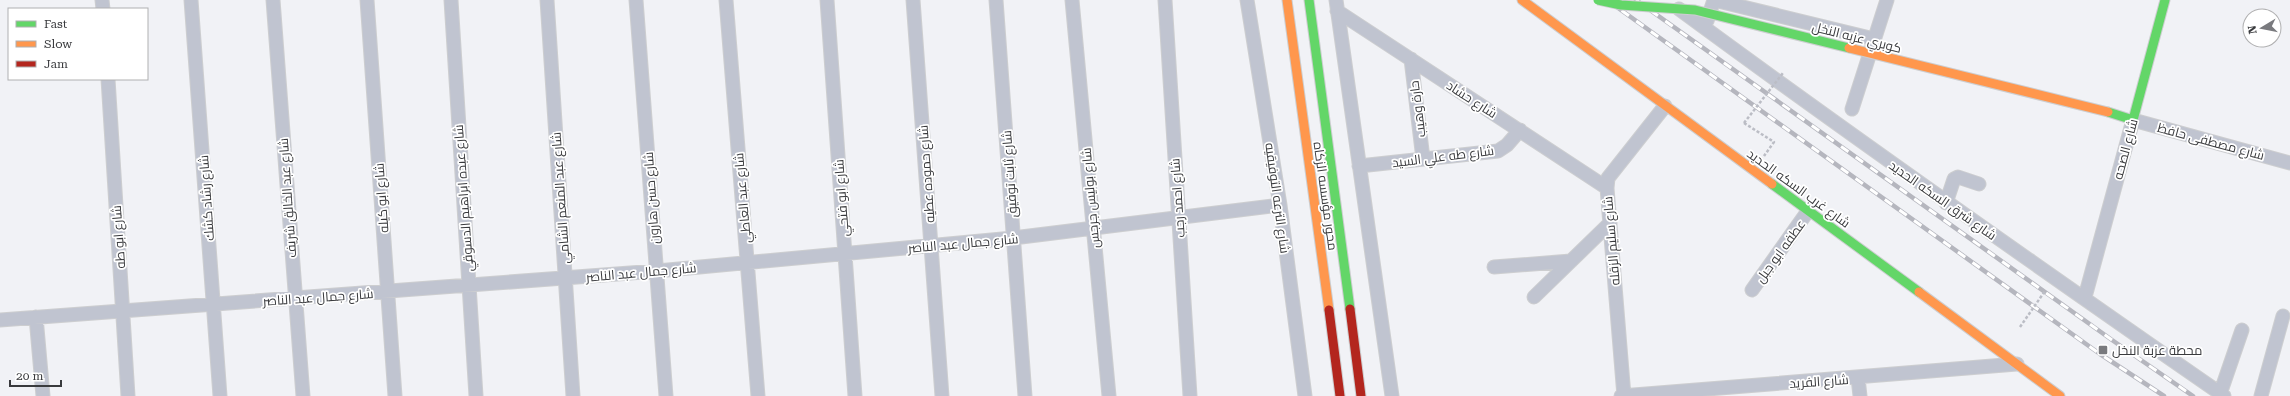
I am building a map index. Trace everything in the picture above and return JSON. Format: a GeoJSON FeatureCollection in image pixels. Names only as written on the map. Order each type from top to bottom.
{"type":"FeatureCollection","features":[{"type":"Feature","properties":{"kind":"main road","name":"محور مؤسسه الزكاه"},"geometry":{"type":"LineString","coordinates":[[1287,0],[1340,396]]}},
{"type":"Feature","properties":{"kind":"main road","name":"محور مؤسسه الزكاه"},"geometry":{"type":"LineString","coordinates":[[1308,0],[1361,396]]}},
{"type":"Feature","properties":{"kind":"main road","name":"شارع غرب السكه الحديد"},"geometry":{"type":"LineString","coordinates":[[1522,0],[2060,396]]}},
{"type":"Feature","properties":{"kind":"main road","name":"كوبري عزبه النخل"},"geometry":{"type":"LineString","coordinates":[[1598,0],[1621,5],[1695,10],[2108,112]]}},
{"type":"Feature","properties":{"kind":"main road","name":"شارع الصحه"},"geometry":{"type":"LineString","coordinates":[[2133,120],[2166,0]]}},
{"type":"Feature","properties":{"kind":"main road","name":"شارع مصطفى حافظ"},"geometry":{"type":"LineString","coordinates":[[2108,112],[2133,120]]}},
{"type":"Feature","properties":{"kind":"street","name":"شارع رشاد كشك"},"geometry":{"type":"LineString","coordinates":[[191,0],[220,396]]}},
{"type":"Feature","properties":{"kind":"street","name":"شارع عبد الخالق شريف"},"geometry":{"type":"LineString","coordinates":[[273,0],[303,396]]}},
{"type":"Feature","properties":{"kind":"street","name":"شارع ابو كيله"},"geometry":{"type":"LineString","coordinates":[[367,0],[395,396]]}},
{"type":"Feature","properties":{"kind":"street","name":"شارع عبده ابراهيم الدسوقي"},"geometry":{"type":"LineString","coordinates":[[451,0],[476,396]]}},
{"type":"Feature","properties":{"kind":"street","name":"شارع عبد المنعم الشامي"},"geometry":{"type":"LineString","coordinates":[[547,0],[573,396]]}},
{"type":"Feature","properties":{"kind":"street","name":"شارع حسن هارون"},"geometry":{"type":"LineString","coordinates":[[636,0],[666,396]]}},
{"type":"Feature","properties":{"kind":"street","name":"شارع عبد العاطي"},"geometry":{"type":"LineString","coordinates":[[726,0],[758,396]]}},
{"type":"Feature","properties":{"kind":"street","name":"شارع ابو فتحي"},"geometry":{"type":"LineString","coordinates":[[826,0],[846,254],[855,396]]}},
{"type":"Feature","properties":{"kind":"street","name":"شارع حموده عطيه"},"geometry":{"type":"LineString","coordinates":[[913,0],[942,396]]}},
{"type":"Feature","properties":{"kind":"street","name":"شارع ثابت توفيق"},"geometry":{"type":"LineString","coordinates":[[996,0],[1025,396]]}},
{"type":"Feature","properties":{"kind":"street","name":"شارع بوليس جرجس"},"geometry":{"type":"LineString","coordinates":[[1072,0],[1092,229],[1109,396]]}},
{"type":"Feature","properties":{"kind":"street","name":"شارع احمد رجب"},"geometry":{"type":"LineString","coordinates":[[1165,0],[1190,396]]}},
{"type":"Feature","properties":{"kind":"street","name":"شارع الترعه التوفيقيه"},"geometry":{"type":"LineString","coordinates":[[1248,0],[1280,205],[1305,396]]}},
{"type":"Feature","properties":{"kind":"street","name":"شارع شرق السكه الحديد"},"geometry":{"type":"LineString","coordinates":[[1666,0],[1946,203],[2085,298],[2222,395]]}},
{"type":"Feature","properties":{"kind":"street"},"geometry":{"type":"LineString","coordinates":[[1705,28],[1714,0],[1874,40]]}},
{"type":"Feature","properties":{"kind":"street"},"geometry":{"type":"LineString","coordinates":[[1852,109],[1887,0]]}},
{"type":"Feature","properties":{"kind":"street"},"geometry":{"type":"LineString","coordinates":[[1337,6],[1392,396]]}},
{"type":"Feature","properties":{"kind":"street","name":"شارع حشاد"},"geometry":{"type":"LineString","coordinates":[[1337,6],[1411,59],[1607,188]]}},
{"type":"Feature","properties":{"kind":"street","name":"حارة وهيب"},"geometry":{"type":"LineString","coordinates":[[1411,59],[1423,159]]}},
{"type":"Feature","properties":{"kind":"street","name":"شارع ابو طه"},"geometry":{"type":"LineString","coordinates":[[108,80],[128,396]]}},
{"type":"Feature","properties":{"kind":"street","name":"شارع سليم الزقله"},"geometry":{"type":"LineString","coordinates":[[1623,396],[1607,188],[1608,178],[1614,168],[1665,106]]}},
{"type":"Feature","properties":{"kind":"street","name":"شارع مصطفى حافظ"},"geometry":{"type":"LineString","coordinates":[[2133,120],[2290,163]]}},
{"type":"Feature","properties":{"kind":"street","name":"شارع الصحه"},"geometry":{"type":"LineString","coordinates":[[2085,298],[2133,120]]}},
{"type":"Feature","properties":{"kind":"street","name":"شارع طه علي السيد"},"geometry":{"type":"LineString","coordinates":[[1359,166],[1498,151],[1507,145],[1520,130]]}},
{"type":"Feature","properties":{"kind":"street"},"geometry":{"type":"LineString","coordinates":[[1946,203],[1954,179],[1958,177],[1979,184]]}},
{"type":"Feature","properties":{"kind":"street","name":"شارع جمال عبد الناصر"},"geometry":{"type":"LineString","coordinates":[[0,320],[565,279],[747,263],[1014,238],[1280,205]]}},
{"type":"Feature","properties":{"kind":"street","name":"عطفه ابو جبل"},"geometry":{"type":"LineString","coordinates":[[1752,290],[1808,211]]}},
{"type":"Feature","properties":{"kind":"street"},"geometry":{"type":"LineString","coordinates":[[1534,296],[1610,224]]}},
{"type":"Feature","properties":{"kind":"street"},"geometry":{"type":"LineString","coordinates":[[1494,267],[1571,261]]}},
{"type":"Feature","properties":{"kind":"street"},"geometry":{"type":"LineString","coordinates":[[2261,396],[2283,316]]}},
{"type":"Feature","properties":{"kind":"street"},"geometry":{"type":"LineString","coordinates":[[36,317],[43,396]]}},
{"type":"Feature","properties":{"kind":"street"},"geometry":{"type":"LineString","coordinates":[[2222,395],[2242,330]]}},
{"type":"Feature","properties":{"kind":"street","name":"شارع الفريد"},"geometry":{"type":"LineString","coordinates":[[1623,396],[2017,364]]}},
{"type":"Feature","properties":{"kind":"street"},"geometry":{"type":"LineString","coordinates":[[1858,378],[1860,396]]}},
{"type":"Feature","properties":{"kind":"path"},"geometry":{"type":"LineString","coordinates":[[1774,142],[1744,123],[1783,73]]}},
{"type":"Feature","properties":{"kind":"path"},"geometry":{"type":"LineString","coordinates":[[2020,327],[2045,291]]}},
{"type":"Feature","properties":{"kind":"railway"},"geometry":{"type":"LineString","coordinates":[[1607,0],[2100,354],[2164,396]]}},
{"type":"Feature","properties":{"kind":"railway"},"geometry":{"type":"LineString","coordinates":[[1636,0],[2112,340],[2193,396]]}},
{"type":"Feature","properties":{"kind":"traffic: fast"},"geometry":{"type":"LineString","coordinates":[[1309,0],[1350,309]]}},
{"type":"Feature","properties":{"kind":"traffic: fast"},"geometry":{"type":"LineString","coordinates":[[1598,0],[1621,5],[1695,10],[1849,48]]}},
{"type":"Feature","properties":{"kind":"traffic: fast"},"geometry":{"type":"LineString","coordinates":[[2108,112],[2133,120],[2165,0]]}},
{"type":"Feature","properties":{"kind":"traffic: fast"},"geometry":{"type":"LineString","coordinates":[[1772,184],[1919,292]]}},
{"type":"Feature","properties":{"kind":"traffic: slow"},"geometry":{"type":"LineString","coordinates":[[1287,0],[1329,310]]}},
{"type":"Feature","properties":{"kind":"traffic: slow"},"geometry":{"type":"LineString","coordinates":[[1522,0],[1772,184]]}},
{"type":"Feature","properties":{"kind":"traffic: slow"},"geometry":{"type":"LineString","coordinates":[[1849,48],[2108,112]]}},
{"type":"Feature","properties":{"kind":"traffic: slow"},"geometry":{"type":"LineString","coordinates":[[1919,292],[2060,396]]}},
{"type":"Feature","properties":{"kind":"traffic: jam"},"geometry":{"type":"LineString","coordinates":[[1350,309],[1361,396]]}},
{"type":"Feature","properties":{"kind":"traffic: jam"},"geometry":{"type":"LineString","coordinates":[[1329,310],[1340,396]]}},
{"type":"Feature","properties":{"kind":"place","name":"محطة عزبة النخل"},"geometry":{"type":"Point","coordinates":[2103,350]}}]}
